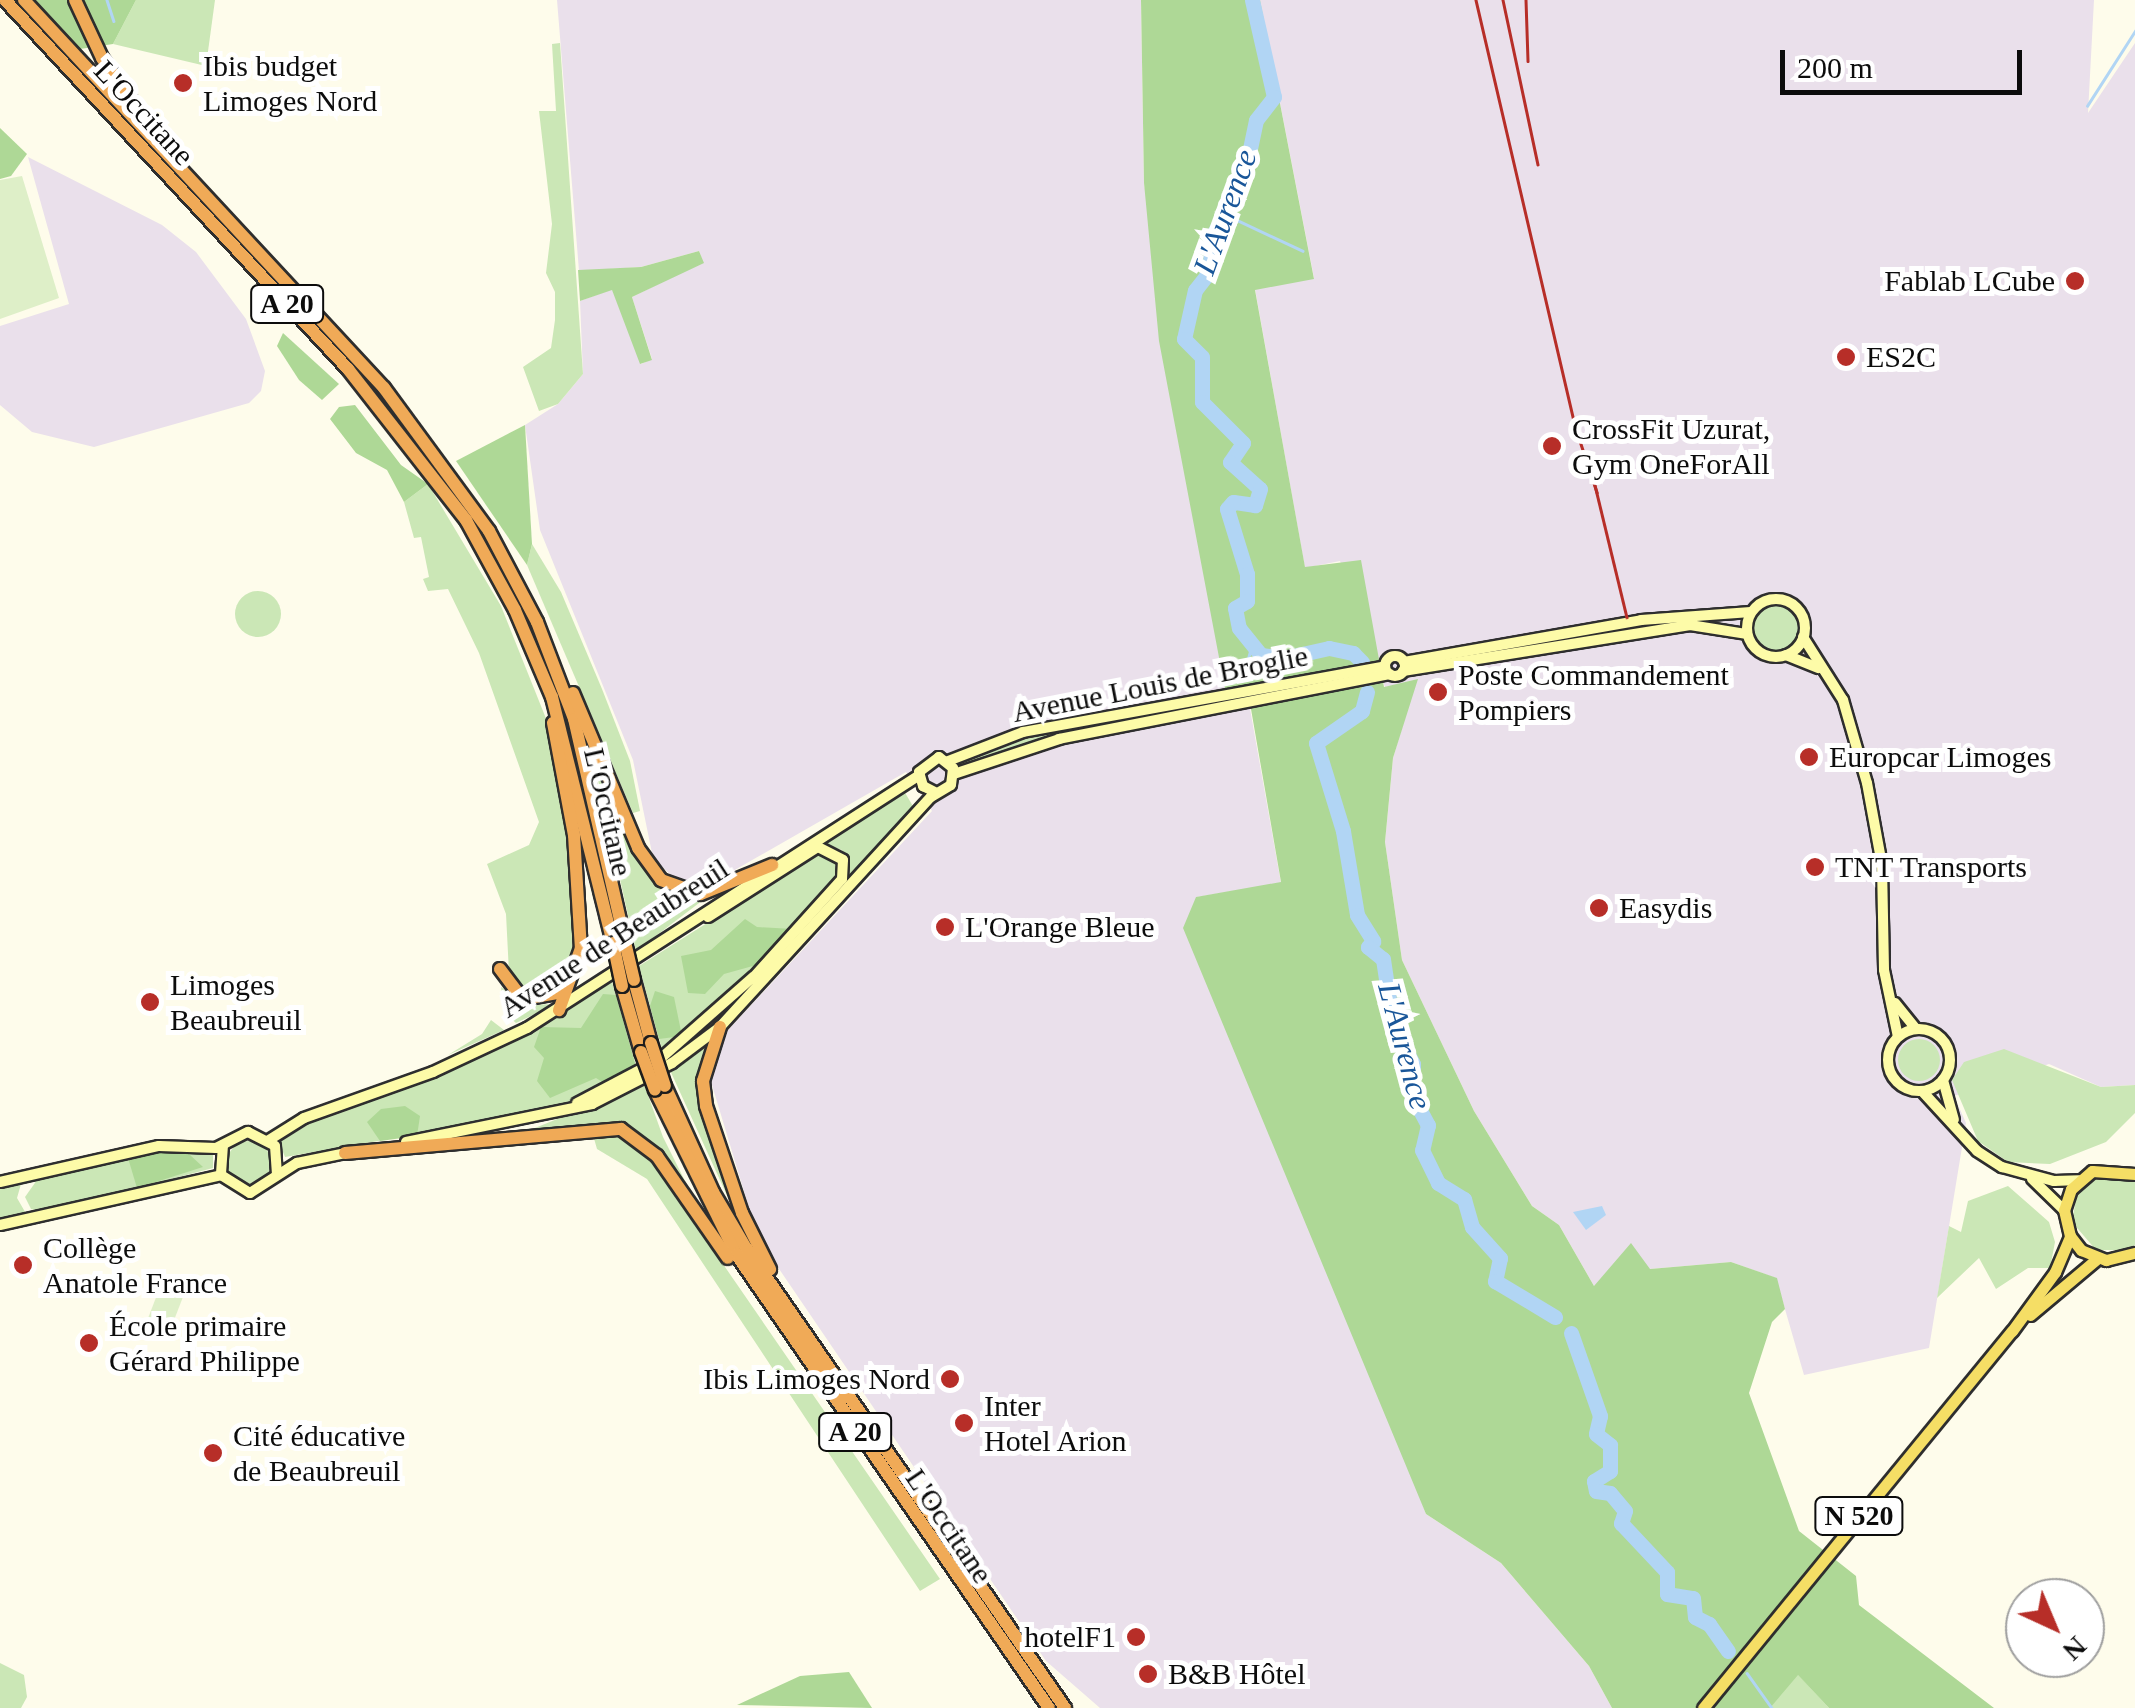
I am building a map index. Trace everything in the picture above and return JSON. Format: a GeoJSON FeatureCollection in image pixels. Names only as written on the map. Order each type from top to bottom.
{"type":"FeatureCollection","features":[{"type":"Feature","properties":{"kind":"highway","name":"L'Occitane"},"geometry":{"type":"LineString","coordinates":[[5,0],[378,403],[466,520],[529,639],[570,754],[646,1048],[702,1197],[1050,1708]]}},
{"type":"Feature","properties":{"kind":"highway","name":"L'Occitane"},"geometry":{"type":"LineString","coordinates":[[24,0],[429,443],[489,532],[536,622],[588,768],[618,941]]}},
{"type":"Feature","properties":{"kind":"highway"},"geometry":{"type":"LineString","coordinates":[[74,0],[119,86],[197,186]]}},
{"type":"Feature","properties":{"kind":"highway"},"geometry":{"type":"LineString","coordinates":[[536,622],[638,848],[661,880],[701,894],[772,865]]}},
{"type":"Feature","properties":{"kind":"highway"},"geometry":{"type":"LineString","coordinates":[[529,639],[574,834],[581,948],[559,1010]]}},
{"type":"Feature","properties":{"kind":"highway"},"geometry":{"type":"LineString","coordinates":[[500,969],[523,999],[564,992]]}},
{"type":"Feature","properties":{"kind":"highway"},"geometry":{"type":"LineString","coordinates":[[720,1027],[705,1068],[706,1106],[777,1305]]}},
{"type":"Feature","properties":{"kind":"highway"},"geometry":{"type":"LineString","coordinates":[[345,1153],[620,1129],[657,1156],[777,1305]]}},
{"type":"Feature","properties":{"kind":"highway","name":"L'Occitane"},"geometry":{"type":"LineString","coordinates":[[777,1305],[1065,1708]]}},
{"type":"Feature","properties":{"kind":"main road"},"geometry":{"type":"LineString","coordinates":[[1388,670],[1642,620],[1752,612],[1769,600],[1790,603],[1804,620],[1803,637],[1843,700],[1868,783],[1882,865],[1882,951],[1898,1037]]}},
{"type":"Feature","properties":{"kind":"main road"},"geometry":{"type":"LineString","coordinates":[[1747,634],[1752,612]]}},
{"type":"Feature","properties":{"kind":"main road"},"geometry":{"type":"LineString","coordinates":[[1404,666],[1690,625],[1747,634],[1763,654],[1786,655],[1823,671]]}},
{"type":"Feature","properties":{"kind":"main road"},"geometry":{"type":"LineString","coordinates":[[1786,655],[1803,637]]}},
{"type":"Feature","properties":{"kind":"main road"},"geometry":{"type":"LineString","coordinates":[[1388,670],[1393,656],[1404,666]]}},
{"type":"Feature","properties":{"kind":"main road","name":"Avenue Louis de Broglie"},"geometry":{"type":"LineString","coordinates":[[948,761],[1023,732],[1388,670]]}},
{"type":"Feature","properties":{"kind":"main road","name":"Avenue Louis de Broglie"},"geometry":{"type":"LineString","coordinates":[[954,774],[1059,739],[1388,670]]}},
{"type":"Feature","properties":{"kind":"main road"},"geometry":{"type":"LineString","coordinates":[[224,1145],[221,1175],[232,1188],[250,1193],[297,1163],[540,1119],[635,1085],[720,1027],[935,792],[951,785],[954,774],[948,761],[927,760],[918,775],[935,792]]}},
{"type":"Feature","properties":{"kind":"main road","name":"Avenue de Beaubreuil"},"geometry":{"type":"LineString","coordinates":[[0,1182],[159,1146],[224,1145],[248,1132],[270,1140],[304,1118],[434,1072],[559,1010],[772,865],[918,775]]}},
{"type":"Feature","properties":{"kind":"main road"},"geometry":{"type":"LineString","coordinates":[[608,978],[811,850],[830,849],[844,864],[842,880],[752,979]]}},
{"type":"Feature","properties":{"kind":"main road"},"geometry":{"type":"LineString","coordinates":[[540,1119],[660,1060],[752,979],[872,863]]}},
{"type":"Feature","properties":{"kind":"main road"},"geometry":{"type":"LineString","coordinates":[[1890,994],[1916,1029],[1946,1043],[1950,1059],[1943,1080],[1955,1126]]}},
{"type":"Feature","properties":{"kind":"main road"},"geometry":{"type":"LineString","coordinates":[[1916,1029],[1898,1037],[1889,1054],[1890,1072],[1906,1088],[1922,1091],[1977,1151],[2027,1176],[2064,1210],[2070,1236],[2098,1258],[2135,1253]]}},
{"type":"Feature","properties":{"kind":"main road"},"geometry":{"type":"LineString","coordinates":[[1922,1091],[1943,1080]]}},
{"type":"Feature","properties":{"kind":"main road"},"geometry":{"type":"LineString","coordinates":[[270,1140],[279,1160],[276,1176]]}},
{"type":"Feature","properties":{"kind":"main road"},"geometry":{"type":"LineString","coordinates":[[2027,1176],[2078,1180],[2108,1167],[2131,1168]]}},
{"type":"Feature","properties":{"kind":"main road"},"geometry":{"type":"LineString","coordinates":[[0,1225],[221,1175]]}},
{"type":"Feature","properties":{"kind":"main road"},"geometry":{"type":"LineString","coordinates":[[2064,1210],[2078,1180]]}},
{"type":"Feature","properties":{"kind":"main road","name":"N 520"},"geometry":{"type":"LineString","coordinates":[[1703,1708],[2012,1331],[2055,1272],[2070,1236]]}},
{"type":"Feature","properties":{"kind":"main road","name":"N 520"},"geometry":{"type":"LineString","coordinates":[[2012,1331],[2098,1258]]}},
{"type":"Feature","properties":{"kind":"shaded area"},"geometry":{"type":"Polygon","coordinates":[[[557,0],[1141,0],[1144,183],[1226,689],[1246,686],[1281,883],[1197,897],[1426,1514],[1501,1563],[1589,1666],[1612,1708],[1100,1708],[1046,1661],[758,1238],[709,1075],[727,1031],[932,811],[906,772],[712,883],[678,882],[653,858],[633,760],[540,530],[525,425],[558,404],[583,374],[580,301],[612,289],[641,364],[652,359],[632,297],[703,262],[699,251],[641,267],[579,271],[557,0]]]}},
{"type":"Feature","properties":{"kind":"shaded area"},"geometry":{"type":"Polygon","coordinates":[[[1260,0],[2094,0],[2088,113],[2135,43],[2135,1085],[2101,1087],[2049,1064],[1954,1096],[1966,1123],[1929,1348],[1804,1375],[1776,1278],[1731,1262],[1650,1269],[1594,1286],[1559,1225],[1532,1206],[1474,1111],[1402,960],[1385,842],[1393,758],[1416,681],[1385,687],[1340,561],[1305,568],[1255,289],[1314,278],[1260,0]]]}},
{"type":"Feature","properties":{"kind":"shaded area"},"geometry":{"type":"Polygon","coordinates":[[[28,157],[162,225],[196,252],[246,319],[265,371],[261,391],[249,403],[94,447],[32,432],[0,405],[0,326],[69,304],[28,157]]]}},
{"type":"Feature","properties":{"kind":"green space"},"geometry":{"type":"Polygon","coordinates":[[[34,0],[136,0],[113,44],[80,49],[34,0]]]}},
{"type":"Feature","properties":{"kind":"green space"},"geometry":{"type":"Polygon","coordinates":[[[136,0],[215,0],[206,66],[113,44],[136,0]]]}},
{"type":"Feature","properties":{"kind":"green space"},"geometry":{"type":"Polygon","coordinates":[[[1141,0],[1260,0],[1314,279],[1255,290],[1305,567],[1361,560],[1384,687],[1418,679],[1393,758],[1385,842],[1402,960],[1474,1111],[1532,1206],[1559,1225],[1594,1286],[1631,1243],[1650,1269],[1731,1262],[1777,1278],[1785,1309],[1772,1322],[1749,1393],[1799,1531],[1856,1576],[1859,1605],[1994,1708],[1829,1708],[1798,1675],[1770,1708],[1612,1708],[1589,1666],[1501,1563],[1426,1514],[1183,928],[1196,897],[1281,882],[1247,686],[1225,689],[1159,341],[1144,183],[1141,0]]]}},
{"type":"Feature","properties":{"kind":"green space"},"geometry":{"type":"Polygon","coordinates":[[[560,43],[583,374],[558,404],[539,411],[523,367],[551,348],[555,320],[555,292],[546,273],[552,224],[539,111],[556,111],[552,44],[560,43]]]}},
{"type":"Feature","properties":{"kind":"green space"},"geometry":{"type":"Polygon","coordinates":[[[0,128],[27,154],[11,176],[0,179],[0,128]]]}},
{"type":"Feature","properties":{"kind":"green space"},"geometry":{"type":"Polygon","coordinates":[[[22,176],[59,298],[0,319],[0,180],[22,176]]]}},
{"type":"Feature","properties":{"kind":"green space"},"geometry":{"type":"Polygon","coordinates":[[[699,251],[704,263],[632,297],[652,360],[640,364],[612,290],[580,301],[578,270],[641,267],[699,251]]]}},
{"type":"Feature","properties":{"kind":"green space"},"geometry":{"type":"Polygon","coordinates":[[[283,333],[339,384],[322,400],[299,380],[277,346],[283,333]]]}},
{"type":"Feature","properties":{"kind":"green space"},"geometry":{"type":"Polygon","coordinates":[[[355,405],[401,465],[428,484],[404,502],[387,470],[356,453],[330,419],[339,407],[355,405]]]}},
{"type":"Feature","properties":{"kind":"green space"},"geometry":{"type":"Polygon","coordinates":[[[525,425],[532,544],[527,565],[456,461],[525,425]]]}},
{"type":"Feature","properties":{"kind":"green space"},"geometry":{"type":"Polygon","coordinates":[[[428,484],[501,606],[549,726],[570,844],[578,949],[571,975],[559,990],[526,995],[509,973],[506,914],[487,864],[529,845],[539,822],[479,653],[448,589],[428,591],[423,579],[429,577],[421,537],[414,538],[404,502],[428,484]]]}},
{"type":"Feature","properties":{"kind":"green space"},"geometry":{"type":"Polygon","coordinates":[[[532,544],[561,592],[602,689],[630,761],[640,811],[633,813],[527,565],[532,544]]]}},
{"type":"Feature","properties":{"kind":"green space"},"geometry":{"type":"Polygon","coordinates":[[[258,591],[274,598],[281,614],[274,630],[258,637],[242,630],[235,614],[242,598],[258,591]]]}},
{"type":"Feature","properties":{"kind":"green space"},"geometry":{"type":"Polygon","coordinates":[[[1777,604],[1794,611],[1801,628],[1794,645],[1777,652],[1760,645],[1753,628],[1760,611],[1777,604]]]}},
{"type":"Feature","properties":{"kind":"green space"},"geometry":{"type":"Polygon","coordinates":[[[1064,731],[959,771],[956,763],[1018,737],[1064,731]]]}},
{"type":"Feature","properties":{"kind":"green space"},"geometry":{"type":"Polygon","coordinates":[[[591,749],[659,883],[678,895],[707,897],[636,951],[591,749]]]}},
{"type":"Feature","properties":{"kind":"green space"},"geometry":{"type":"Polygon","coordinates":[[[904,791],[914,808],[803,928],[850,872],[842,850],[816,842],[904,791]]]}},
{"type":"Feature","properties":{"kind":"green space"},"geometry":{"type":"Polygon","coordinates":[[[818,853],[835,858],[837,880],[729,997],[663,1053],[639,966],[818,853]]]}},
{"type":"Feature","properties":{"kind":"green space"},"geometry":{"type":"Polygon","coordinates":[[[745,919],[757,927],[793,929],[760,964],[724,974],[705,994],[688,993],[681,956],[711,950],[745,919]]]}},
{"type":"Feature","properties":{"kind":"green space"},"geometry":{"type":"Polygon","coordinates":[[[612,982],[637,1070],[547,1112],[285,1157],[279,1142],[321,1117],[468,1062],[612,982]]]}},
{"type":"Feature","properties":{"kind":"green space"},"geometry":{"type":"Polygon","coordinates":[[[501,987],[525,1005],[556,1004],[516,1023],[505,1013],[501,987]]]}},
{"type":"Feature","properties":{"kind":"green space"},"geometry":{"type":"Polygon","coordinates":[[[655,991],[674,997],[682,1036],[659,1039],[650,1006],[655,991]]]}},
{"type":"Feature","properties":{"kind":"green space"},"geometry":{"type":"Polygon","coordinates":[[[603,994],[616,995],[637,1070],[607,1085],[596,1078],[550,1098],[537,1081],[544,1058],[534,1047],[541,1027],[581,1028],[603,994]]]}},
{"type":"Feature","properties":{"kind":"green space"},"geometry":{"type":"Polygon","coordinates":[[[491,1020],[504,1030],[448,1055],[482,1034],[491,1020]]]}},
{"type":"Feature","properties":{"kind":"green space"},"geometry":{"type":"Polygon","coordinates":[[[712,1036],[699,1069],[699,1092],[740,1224],[669,1068],[712,1036]]]}},
{"type":"Feature","properties":{"kind":"green space"},"geometry":{"type":"Polygon","coordinates":[[[1919,1039],[1934,1045],[1940,1060],[1934,1075],[1919,1081],[1904,1075],[1898,1060],[1904,1045],[1919,1039]]]}},
{"type":"Feature","properties":{"kind":"green space"},"geometry":{"type":"Polygon","coordinates":[[[2004,1049],[2101,1087],[2135,1085],[2135,1113],[2106,1142],[2050,1164],[2008,1162],[1978,1141],[1952,1080],[1964,1062],[2004,1049]]]}},
{"type":"Feature","properties":{"kind":"green space"},"geometry":{"type":"Polygon","coordinates":[[[644,1084],[663,1137],[698,1207],[657,1149],[626,1127],[525,1132],[644,1084]]]}},
{"type":"Feature","properties":{"kind":"green space"},"geometry":{"type":"Polygon","coordinates":[[[405,1106],[420,1116],[417,1136],[380,1141],[367,1122],[381,1109],[405,1106]]]}},
{"type":"Feature","properties":{"kind":"green space"},"geometry":{"type":"Polygon","coordinates":[[[615,1134],[652,1161],[940,1579],[920,1591],[647,1179],[597,1149],[593,1135],[615,1134]]]}},
{"type":"Feature","properties":{"kind":"green space"},"geometry":{"type":"Polygon","coordinates":[[[249,1141],[264,1148],[271,1163],[264,1178],[249,1185],[234,1178],[227,1163],[234,1148],[249,1141]]]}},
{"type":"Feature","properties":{"kind":"green space"},"geometry":{"type":"Polygon","coordinates":[[[165,1150],[213,1155],[213,1168],[46,1212],[31,1209],[25,1197],[37,1180],[165,1150]]]}},
{"type":"Feature","properties":{"kind":"green space"},"geometry":{"type":"Polygon","coordinates":[[[165,1150],[189,1154],[203,1167],[137,1188],[128,1158],[165,1150]]]}},
{"type":"Feature","properties":{"kind":"green space"},"geometry":{"type":"Polygon","coordinates":[[[2102,1175],[2135,1182],[2135,1245],[2126,1250],[2096,1250],[2072,1222],[2077,1193],[2102,1175]]]}},
{"type":"Feature","properties":{"kind":"green space"},"geometry":{"type":"Polygon","coordinates":[[[21,1184],[17,1198],[28,1217],[0,1220],[0,1186],[21,1184]]]}},
{"type":"Feature","properties":{"kind":"green space"},"geometry":{"type":"Polygon","coordinates":[[[2008,1186],[2049,1222],[2055,1242],[2050,1268],[2028,1268],[1996,1289],[1979,1258],[1937,1298],[1949,1226],[1961,1232],[1968,1201],[2008,1186]]]}},
{"type":"Feature","properties":{"kind":"green space"},"geometry":{"type":"Polygon","coordinates":[[[160,1287],[183,1296],[166,1340],[143,1331],[160,1287]]]}},
{"type":"Feature","properties":{"kind":"green space"},"geometry":{"type":"Polygon","coordinates":[[[1767,1641],[1829,1708],[1714,1708],[1767,1641]]]}},
{"type":"Feature","properties":{"kind":"green space"},"geometry":{"type":"Polygon","coordinates":[[[0,1663],[24,1675],[27,1697],[21,1708],[0,1708],[0,1663]]]}},
{"type":"Feature","properties":{"kind":"green space"},"geometry":{"type":"Polygon","coordinates":[[[849,1672],[872,1708],[737,1705],[800,1676],[849,1672]]]}},
{"type":"Feature","properties":{"kind":"water"},"geometry":{"type":"Polygon","coordinates":[[[1602,1206],[1606,1215],[1586,1230],[1573,1212],[1602,1206]]]}},
{"type":"Feature","properties":{"kind":"waterway"},"geometry":{"type":"LineString","coordinates":[[107,0],[114,21]]}},
{"type":"Feature","properties":{"kind":"waterway","name":"L'Aurence"},"geometry":{"type":"LineString","coordinates":[[1252,0],[1274,97],[1256,120],[1243,182],[1211,238],[1210,271],[1195,290],[1184,339],[1202,357],[1202,402],[1243,443],[1230,462],[1260,489],[1255,505],[1233,502],[1227,509],[1247,574],[1247,601],[1235,608],[1239,628],[1261,655],[1284,658],[1329,648],[1353,653],[1362,662]]}},
{"type":"Feature","properties":{"kind":"waterway"},"geometry":{"type":"LineString","coordinates":[[2087,106],[2135,31]]}},
{"type":"Feature","properties":{"kind":"waterway"},"geometry":{"type":"LineString","coordinates":[[1222,213],[1303,251]]}},
{"type":"Feature","properties":{"kind":"waterway"},"geometry":{"type":"LineString","coordinates":[[1242,681],[1252,644]]}},
{"type":"Feature","properties":{"kind":"waterway","name":"L'Aurence"},"geometry":{"type":"LineString","coordinates":[[1367,692],[1362,711],[1316,743],[1343,831],[1357,915],[1373,941],[1368,947],[1383,959],[1393,1026],[1413,1064],[1413,1097],[1428,1125],[1422,1150],[1438,1183],[1464,1199],[1472,1227],[1500,1258],[1495,1281],[1555,1317]]}},
{"type":"Feature","properties":{"kind":"waterway","name":"L'Aurence"},"geometry":{"type":"LineString","coordinates":[[1571,1333],[1600,1416],[1596,1434],[1610,1445],[1610,1471],[1594,1481],[1596,1491],[1610,1493],[1625,1511],[1621,1523],[1667,1572],[1667,1594],[1693,1598],[1695,1617],[1709,1624],[1728,1651]]}},
{"type":"Feature","properties":{"kind":"waterway","name":"L'Aurence"},"geometry":{"type":"LineString","coordinates":[[1747,1673],[1772,1708]]}},
{"type":"Feature","properties":{"kind":"railway"},"geometry":{"type":"LineString","coordinates":[[1476,0],[1575,426],[1597,492]]}},
{"type":"Feature","properties":{"kind":"railway"},"geometry":{"type":"LineString","coordinates":[[1503,0],[1538,164]]}},
{"type":"Feature","properties":{"kind":"railway"},"geometry":{"type":"LineString","coordinates":[[1526,0],[1528,61]]}},
{"type":"Feature","properties":{"kind":"railway"},"geometry":{"type":"LineString","coordinates":[[1594,481],[1627,617]]}},
{"type":"Feature","properties":{"kind":"place","name":"Ibis budget Limoges Nord"},"geometry":{"type":"Point","coordinates":[183,83]}},
{"type":"Feature","properties":{"kind":"place","name":"Fablab LCube"},"geometry":{"type":"Point","coordinates":[2075,281]}},
{"type":"Feature","properties":{"kind":"place","name":"ES2C"},"geometry":{"type":"Point","coordinates":[1846,357]}},
{"type":"Feature","properties":{"kind":"place","name":"CrossFit Uzurat, Gym OneForAll"},"geometry":{"type":"Point","coordinates":[1552,446]}},
{"type":"Feature","properties":{"kind":"place","name":"Poste Commandement Pompiers"},"geometry":{"type":"Point","coordinates":[1438,692]}},
{"type":"Feature","properties":{"kind":"place","name":"Europcar Limoges"},"geometry":{"type":"Point","coordinates":[1809,757]}},
{"type":"Feature","properties":{"kind":"place","name":"TNT Transports"},"geometry":{"type":"Point","coordinates":[1815,867]}},
{"type":"Feature","properties":{"kind":"place","name":"Easydis"},"geometry":{"type":"Point","coordinates":[1599,908]}},
{"type":"Feature","properties":{"kind":"place","name":"L'Orange Bleue"},"geometry":{"type":"Point","coordinates":[945,927]}},
{"type":"Feature","properties":{"kind":"place","name":"Limoges Beaubreuil"},"geometry":{"type":"Point","coordinates":[150,1002]}},
{"type":"Feature","properties":{"kind":"place","name":"Collège Anatole France"},"geometry":{"type":"Point","coordinates":[23,1265]}},
{"type":"Feature","properties":{"kind":"place","name":"École primaire Gérard Philippe"},"geometry":{"type":"Point","coordinates":[89,1343]}},
{"type":"Feature","properties":{"kind":"place","name":"Ibis Limoges Nord"},"geometry":{"type":"Point","coordinates":[950,1379]}},
{"type":"Feature","properties":{"kind":"place","name":"Inter Hotel Arion"},"geometry":{"type":"Point","coordinates":[964,1423]}},
{"type":"Feature","properties":{"kind":"place","name":"Cité éducative de Beaubreuil"},"geometry":{"type":"Point","coordinates":[213,1453]}},
{"type":"Feature","properties":{"kind":"place","name":"hotelF1"},"geometry":{"type":"Point","coordinates":[1136,1637]}},
{"type":"Feature","properties":{"kind":"place","name":"B&B Hôtel"},"geometry":{"type":"Point","coordinates":[1148,1674]}}]}
